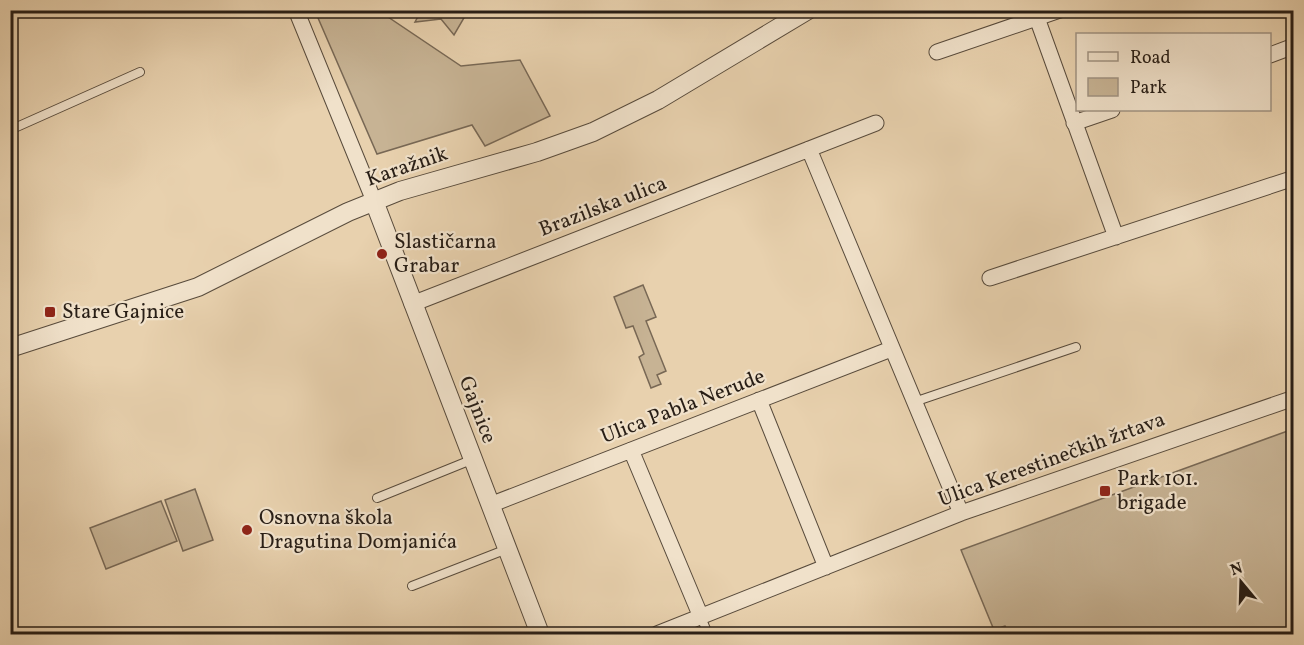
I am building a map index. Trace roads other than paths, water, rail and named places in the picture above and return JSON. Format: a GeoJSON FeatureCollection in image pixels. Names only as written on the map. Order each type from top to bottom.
{"type":"FeatureCollection","features":[{"type":"Feature","properties":{"kind":"street"},"geometry":{"type":"LineString","coordinates":[[296,10],[374,201]]}},
{"type":"Feature","properties":{"kind":"street","name":"Karažnik"},"geometry":{"type":"LineString","coordinates":[[10,348],[198,287],[374,201],[421,184],[537,152],[592,132],[658,100],[808,10]]}},
{"type":"Feature","properties":{"kind":"street"},"geometry":{"type":"LineString","coordinates":[[937,52],[1060,10]]}},
{"type":"Feature","properties":{"kind":"street"},"geometry":{"type":"LineString","coordinates":[[1036,18],[1116,237]]}},
{"type":"Feature","properties":{"kind":"street"},"geometry":{"type":"LineString","coordinates":[[1271,54],[1293,46]]}},
{"type":"Feature","properties":{"kind":"street"},"geometry":{"type":"LineString","coordinates":[[1074,123],[1109,111]]}},
{"type":"Feature","properties":{"kind":"street","name":"Brazilska ulica"},"geometry":{"type":"LineString","coordinates":[[412,304],[876,123]]}},
{"type":"Feature","properties":{"kind":"street"},"geometry":{"type":"LineString","coordinates":[[809,149],[961,513]]}},
{"type":"Feature","properties":{"kind":"street"},"geometry":{"type":"LineString","coordinates":[[990,278],[1293,178]]}},
{"type":"Feature","properties":{"kind":"street","name":"Gajnice"},"geometry":{"type":"LineString","coordinates":[[374,201],[471,460],[540,634]]}},
{"type":"Feature","properties":{"kind":"street","name":"Ulica Pabla Nerude"},"geometry":{"type":"LineString","coordinates":[[490,505],[891,349]]}},
{"type":"Feature","properties":{"kind":"street","name":"Ulica Kerestinečkih žrtava"},"geometry":{"type":"LineString","coordinates":[[657,634],[961,513],[1293,398]]}},
{"type":"Feature","properties":{"kind":"street"},"geometry":{"type":"LineString","coordinates":[[759,400],[826,567]]}},
{"type":"Feature","properties":{"kind":"street"},"geometry":{"type":"LineString","coordinates":[[631,450],[701,617]]}},
{"type":"Feature","properties":{"kind":"lane"},"geometry":{"type":"LineString","coordinates":[[10,130],[140,72]]}},
{"type":"Feature","properties":{"kind":"lane"},"geometry":{"type":"LineString","coordinates":[[914,402],[1076,347]]}},
{"type":"Feature","properties":{"kind":"lane"},"geometry":{"type":"LineString","coordinates":[[378,498],[471,460]]}},
{"type":"Feature","properties":{"kind":"lane"},"geometry":{"type":"LineString","coordinates":[[412,586],[507,549]]}},
{"type":"Feature","properties":{"kind":"lane"},"geometry":{"type":"LineString","coordinates":[[701,617],[708,634]]}},
{"type":"Feature","properties":{"kind":"place","name":"Slastičarna Grabar"},"geometry":{"type":"Point","coordinates":[382,254]}},
{"type":"Feature","properties":{"kind":"place","name":"Stare Gajnice"},"geometry":{"type":"Point","coordinates":[50,312]}},
{"type":"Feature","properties":{"kind":"place","name":"Park 101. brigade"},"geometry":{"type":"Point","coordinates":[1105,491]}},
{"type":"Feature","properties":{"kind":"place","name":"Osnovna škola Dragutina Domjanića"},"geometry":{"type":"Point","coordinates":[247,530]}}]}
